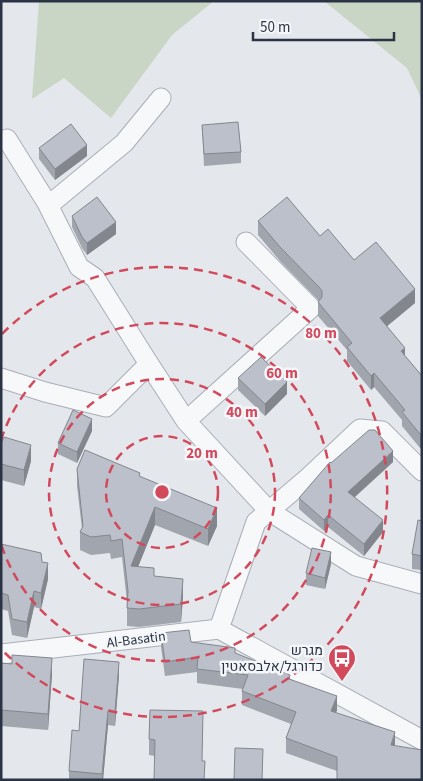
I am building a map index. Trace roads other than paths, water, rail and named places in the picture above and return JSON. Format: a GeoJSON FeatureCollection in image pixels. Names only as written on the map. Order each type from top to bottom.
{"type":"FeatureCollection","features":[{"type":"Feature","properties":{"kind":"street"},"geometry":{"type":"LineString","coordinates":[[49,206],[124,142],[161,98]]}},
{"type":"Feature","properties":{"kind":"street"},"geometry":{"type":"LineString","coordinates":[[7,139],[49,206],[79,267],[95,278],[186,421],[269,511],[356,566],[422,584]]}},
{"type":"Feature","properties":{"kind":"street"},"geometry":{"type":"LineString","coordinates":[[186,421],[311,308],[246,242]]}},
{"type":"Feature","properties":{"kind":"street"},"geometry":{"type":"LineString","coordinates":[[1,378],[45,392],[106,406],[149,364]]}},
{"type":"Feature","properties":{"kind":"street"},"geometry":{"type":"LineString","coordinates":[[422,471],[382,431],[360,429],[309,477],[256,522],[219,629],[422,740]]}},
{"type":"Feature","properties":{"kind":"street","name":"Al-Basatin"},"geometry":{"type":"LineString","coordinates":[[1,654],[219,629]]}},
{"type":"Feature","properties":{"kind":"place","name":"מגרש כדורגל/אלבסאטין"},"geometry":{"type":"Point","coordinates":[342,682]}}]}
